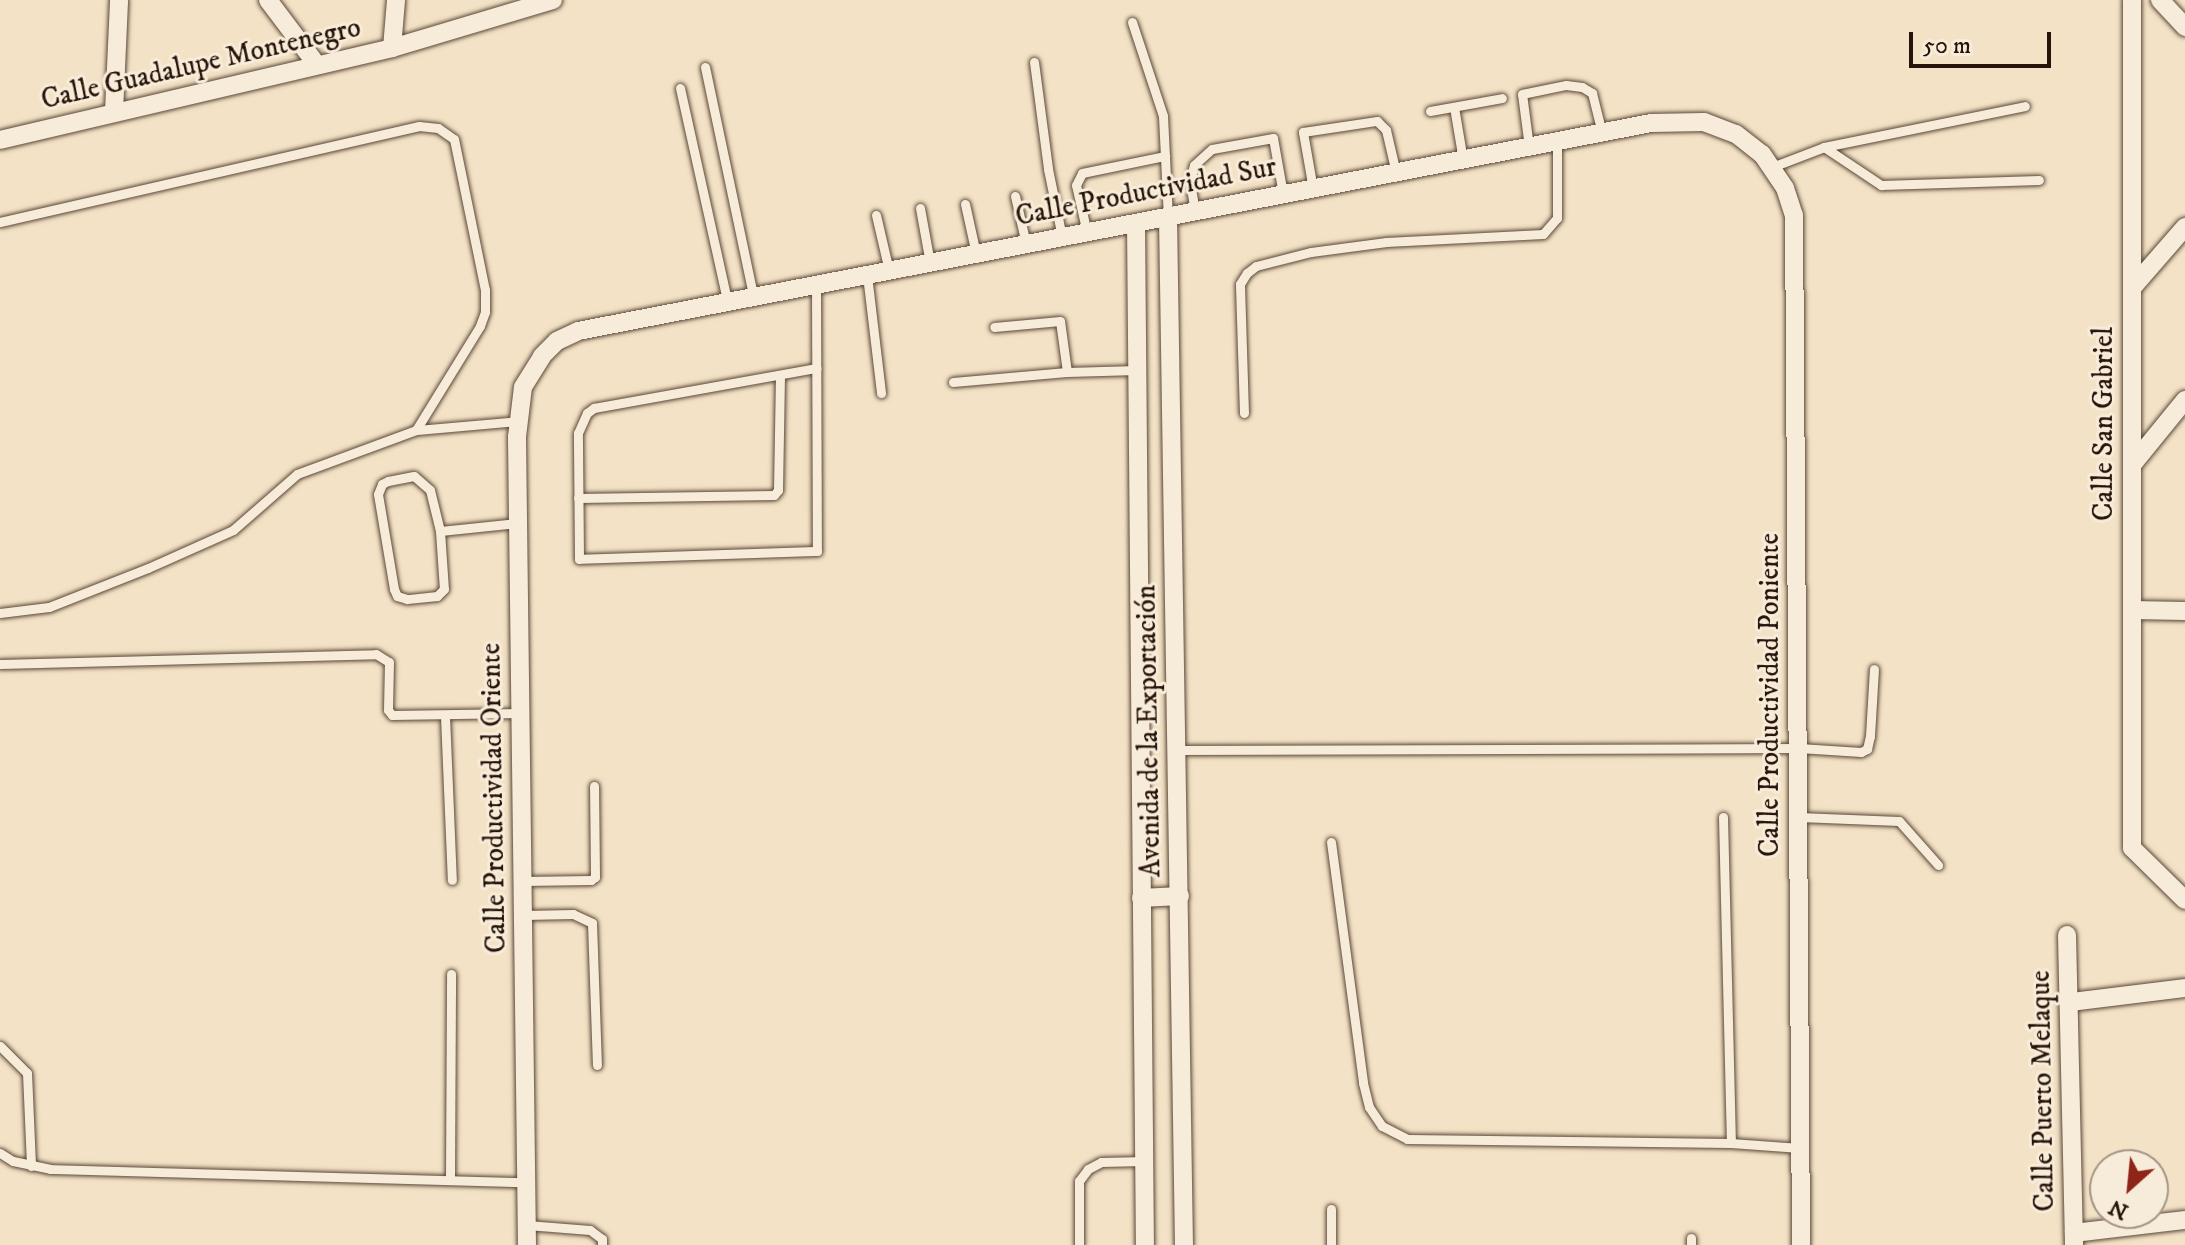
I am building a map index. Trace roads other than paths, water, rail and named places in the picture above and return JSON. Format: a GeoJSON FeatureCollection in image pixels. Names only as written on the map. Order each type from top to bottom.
{"type":"FeatureCollection","features":[{"type":"Feature","properties":{"kind":"street"},"geometry":{"type":"LineString","coordinates":[[114,112],[119,0]]}},
{"type":"Feature","properties":{"kind":"street"},"geometry":{"type":"LineString","coordinates":[[268,0],[317,65]]}},
{"type":"Feature","properties":{"kind":"street"},"geometry":{"type":"LineString","coordinates":[[392,48],[396,0]]}},
{"type":"Feature","properties":{"kind":"street","name":"Calle Guadalupe Montenegro"},"geometry":{"type":"LineString","coordinates":[[0,140],[392,48],[553,0]]}},
{"type":"Feature","properties":{"kind":"street","name":"Calle San Gabriel"},"geometry":{"type":"LineString","coordinates":[[2132,0],[2132,848],[2185,900]]}},
{"type":"Feature","properties":{"kind":"street"},"geometry":{"type":"LineString","coordinates":[[2160,0],[2185,27]]}},
{"type":"Feature","properties":{"kind":"street","name":"Calle Productividad Sur"},"geometry":{"type":"LineString","coordinates":[[542,356],[557,341],[578,331],[1651,123],[1704,122],[1736,134],[1767,160]]}},
{"type":"Feature","properties":{"kind":"street","name":"Calle Productividad Poniente"},"geometry":{"type":"LineString","coordinates":[[1767,160],[1785,188],[1794,215],[1801,1245]]}},
{"type":"Feature","properties":{"kind":"street","name":"Avenida de la Exportación"},"geometry":{"type":"LineString","coordinates":[[1168,217],[1184,1245]]}},
{"type":"Feature","properties":{"kind":"street","name":"Avenida de la Exportación"},"geometry":{"type":"LineString","coordinates":[[1136,223],[1145,1245]]}},
{"type":"Feature","properties":{"kind":"street"},"geometry":{"type":"LineString","coordinates":[[2132,288],[2185,227]]}},
{"type":"Feature","properties":{"kind":"street","name":"Calle Productividad Oriente"},"geometry":{"type":"LineString","coordinates":[[527,1245],[519,421],[523,387],[542,356]]}},
{"type":"Feature","properties":{"kind":"street"},"geometry":{"type":"LineString","coordinates":[[2132,465],[2185,400]]}},
{"type":"Feature","properties":{"kind":"street"},"geometry":{"type":"LineString","coordinates":[[2132,610],[2185,611]]}},
{"type":"Feature","properties":{"kind":"street"},"geometry":{"type":"LineString","coordinates":[[1141,898],[1180,896]]}},
{"type":"Feature","properties":{"kind":"street","name":"Calle Puerto Melaque"},"geometry":{"type":"LineString","coordinates":[[2067,935],[2071,1002],[2074,1239]]}},
{"type":"Feature","properties":{"kind":"street"},"geometry":{"type":"LineString","coordinates":[[2071,1002],[2185,988]]}},
{"type":"Feature","properties":{"kind":"street"},"geometry":{"type":"LineString","coordinates":[[2074,1239],[2185,1220]]}},
{"type":"Feature","properties":{"kind":"lane"},"geometry":{"type":"LineString","coordinates":[[1132,22],[1163,116],[1168,217]]}},
{"type":"Feature","properties":{"kind":"lane"},"geometry":{"type":"LineString","coordinates":[[1034,62],[1048,169],[1062,237]]}},
{"type":"Feature","properties":{"kind":"lane"},"geometry":{"type":"LineString","coordinates":[[705,67],[754,299]]}},
{"type":"Feature","properties":{"kind":"lane"},"geometry":{"type":"LineString","coordinates":[[1529,147],[1522,94],[1566,85],[1582,87],[1592,93],[1602,133]]}},
{"type":"Feature","properties":{"kind":"lane"},"geometry":{"type":"LineString","coordinates":[[680,88],[728,304]]}},
{"type":"Feature","properties":{"kind":"lane"},"geometry":{"type":"LineString","coordinates":[[1430,111],[1502,98]]}},
{"type":"Feature","properties":{"kind":"lane"},"geometry":{"type":"LineString","coordinates":[[1767,160],[2025,106]]}},
{"type":"Feature","properties":{"kind":"lane"},"geometry":{"type":"LineString","coordinates":[[1454,107],[1463,160]]}},
{"type":"Feature","properties":{"kind":"lane"},"geometry":{"type":"LineString","coordinates":[[1313,189],[1303,132],[1377,121],[1386,130],[1396,173]]}},
{"type":"Feature","properties":{"kind":"lane"},"geometry":{"type":"LineString","coordinates":[[0,222],[419,126],[438,128],[454,139],[485,290],[485,312],[480,326],[416,430]]}},
{"type":"Feature","properties":{"kind":"lane"},"geometry":{"type":"LineString","coordinates":[[1195,211],[1190,182],[1194,165],[1212,149],[1273,138],[1283,194]]}},
{"type":"Feature","properties":{"kind":"lane"},"geometry":{"type":"LineString","coordinates":[[1244,413],[1240,284],[1247,273],[1256,266],[1311,252],[1386,242],[1543,234],[1557,218],[1557,142]]}},
{"type":"Feature","properties":{"kind":"lane"},"geometry":{"type":"LineString","coordinates":[[1824,147],[1881,185],[2039,180]]}},
{"type":"Feature","properties":{"kind":"lane"},"geometry":{"type":"LineString","coordinates":[[1087,233],[1076,185],[1082,173],[1165,156]]}},
{"type":"Feature","properties":{"kind":"lane"},"geometry":{"type":"LineString","coordinates":[[1015,196],[1026,244]]}},
{"type":"Feature","properties":{"kind":"lane"},"geometry":{"type":"LineString","coordinates":[[965,204],[976,254]]}},
{"type":"Feature","properties":{"kind":"lane"},"geometry":{"type":"LineString","coordinates":[[920,208],[930,263]]}},
{"type":"Feature","properties":{"kind":"lane"},"geometry":{"type":"LineString","coordinates":[[876,215],[889,271]]}},
{"type":"Feature","properties":{"kind":"lane"},"geometry":{"type":"LineString","coordinates":[[867,275],[881,393]]}},
{"type":"Feature","properties":{"kind":"lane"},"geometry":{"type":"LineString","coordinates":[[816,285],[817,551],[579,559],[578,433],[587,413],[594,408],[816,368]]}},
{"type":"Feature","properties":{"kind":"lane"},"geometry":{"type":"LineString","coordinates":[[994,327],[1060,321],[1067,372]]}},
{"type":"Feature","properties":{"kind":"lane"},"geometry":{"type":"LineString","coordinates":[[953,382],[1067,372],[1137,370]]}},
{"type":"Feature","properties":{"kind":"lane"},"geometry":{"type":"LineString","coordinates":[[578,498],[774,495],[778,490],[780,375]]}},
{"type":"Feature","properties":{"kind":"lane"},"geometry":{"type":"LineString","coordinates":[[0,613],[49,607],[233,530],[297,474],[416,430],[519,421]]}},
{"type":"Feature","properties":{"kind":"lane"},"geometry":{"type":"LineString","coordinates":[[414,476],[424,481],[430,490],[440,531],[444,589],[437,596],[397,596],[378,494],[382,484],[414,476]]}},
{"type":"Feature","properties":{"kind":"lane"},"geometry":{"type":"LineString","coordinates":[[440,531],[518,523]]}},
{"type":"Feature","properties":{"kind":"lane"},"geometry":{"type":"LineString","coordinates":[[0,664],[376,654],[389,662],[388,710],[392,715],[521,713]]}},
{"type":"Feature","properties":{"kind":"lane"},"geometry":{"type":"LineString","coordinates":[[1178,750],[1799,748],[1861,752],[1867,749],[1874,669]]}},
{"type":"Feature","properties":{"kind":"lane"},"geometry":{"type":"LineString","coordinates":[[445,716],[452,880]]}},
{"type":"Feature","properties":{"kind":"lane"},"geometry":{"type":"LineString","coordinates":[[523,881],[591,880],[595,877],[594,786]]}},
{"type":"Feature","properties":{"kind":"lane"},"geometry":{"type":"LineString","coordinates":[[1723,817],[1731,1143]]}},
{"type":"Feature","properties":{"kind":"lane"},"geometry":{"type":"LineString","coordinates":[[1799,817],[1899,821],[1938,865]]}},
{"type":"Feature","properties":{"kind":"lane"},"geometry":{"type":"LineString","coordinates":[[1331,842],[1363,1083],[1369,1107],[1382,1126],[1407,1139],[1731,1143],[1800,1148]]}},
{"type":"Feature","properties":{"kind":"lane"},"geometry":{"type":"LineString","coordinates":[[524,915],[573,914],[592,923],[597,1065]]}},
{"type":"Feature","properties":{"kind":"lane"},"geometry":{"type":"LineString","coordinates":[[450,1180],[451,974]]}},
{"type":"Feature","properties":{"kind":"lane"},"geometry":{"type":"LineString","coordinates":[[0,1046],[27,1073],[31,1166]]}},
{"type":"Feature","properties":{"kind":"lane"},"geometry":{"type":"LineString","coordinates":[[0,1153],[31,1166],[527,1182]]}},
{"type":"Feature","properties":{"kind":"lane"},"geometry":{"type":"LineString","coordinates":[[1079,1245],[1079,1181],[1088,1169],[1101,1162],[1145,1161]]}},
{"type":"Feature","properties":{"kind":"lane"},"geometry":{"type":"LineString","coordinates":[[1331,1209],[1331,1245]]}},
{"type":"Feature","properties":{"kind":"lane"},"geometry":{"type":"LineString","coordinates":[[527,1225],[590,1230],[602,1239],[602,1245]]}}]}
